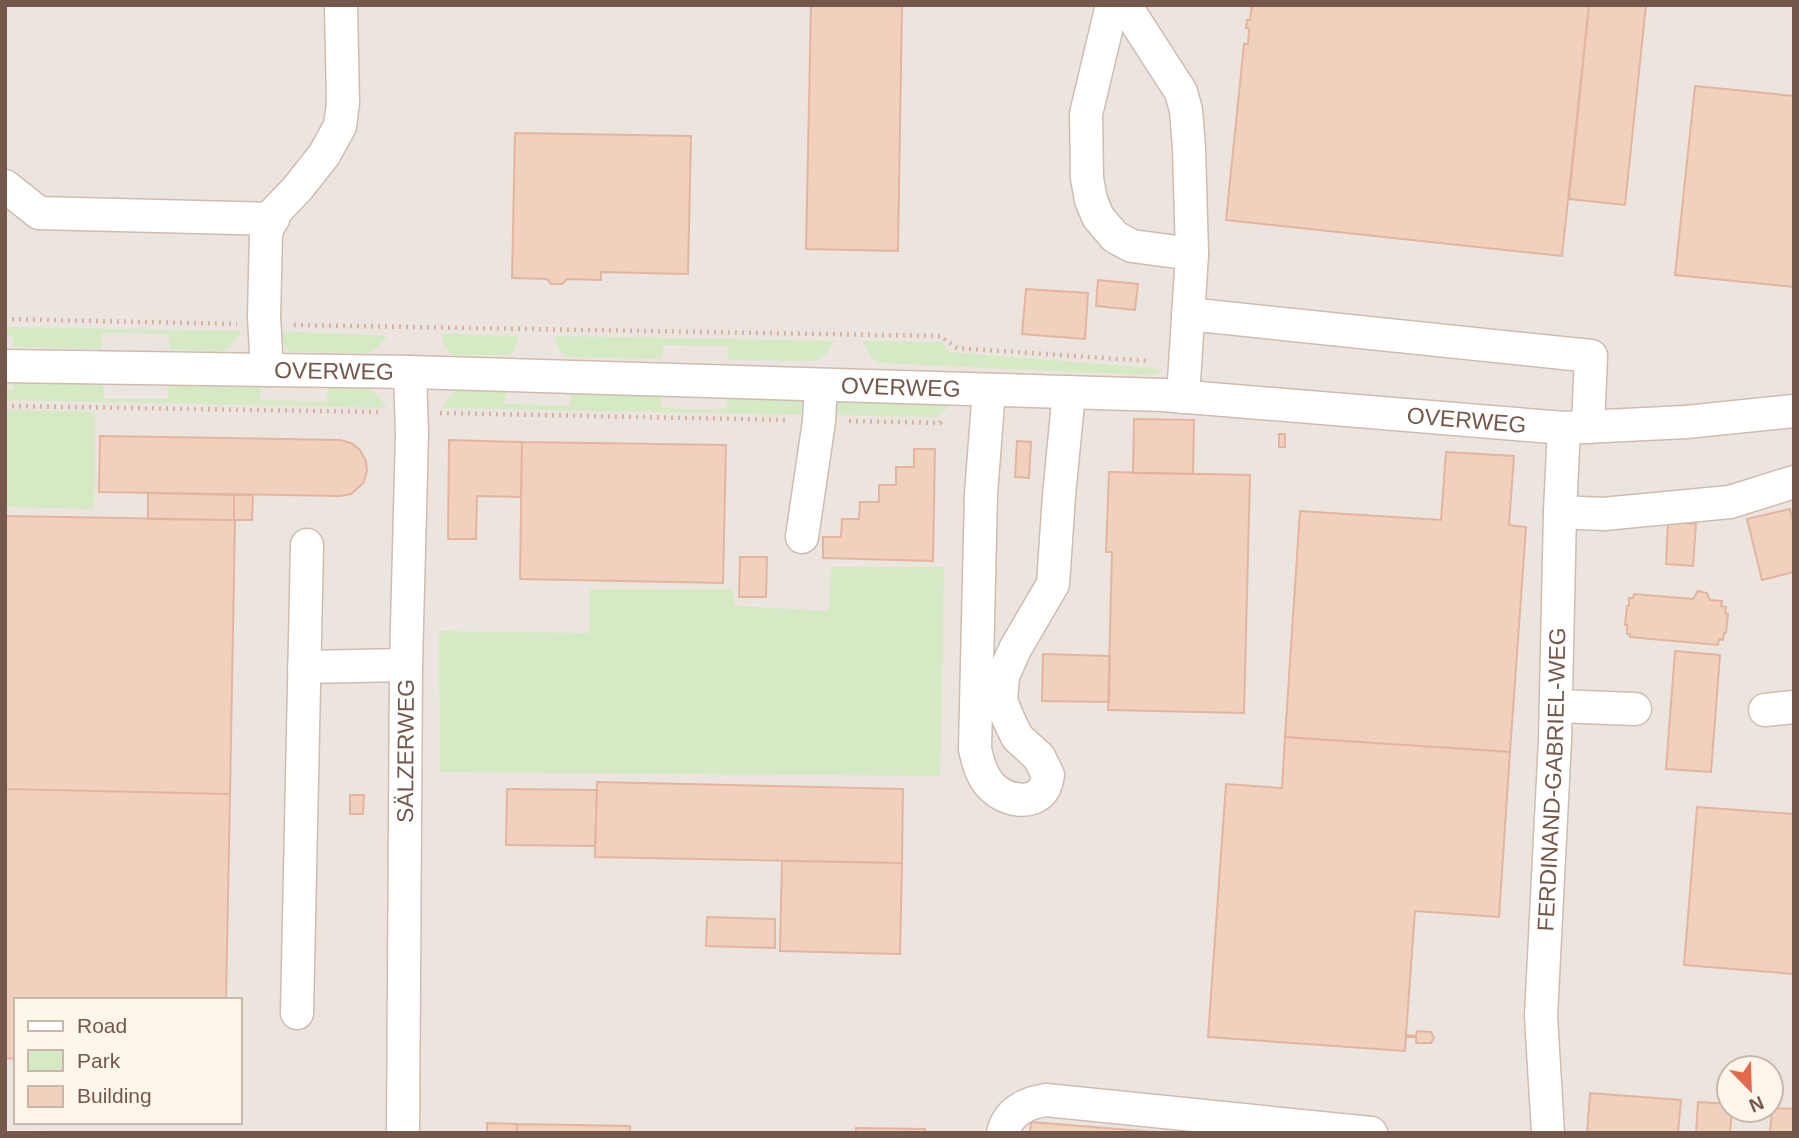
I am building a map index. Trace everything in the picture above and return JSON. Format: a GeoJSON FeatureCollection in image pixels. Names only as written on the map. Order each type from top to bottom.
{"type":"FeatureCollection","features":[{"type":"Feature","properties":{"kind":"street"},"geometry":{"type":"LineString","coordinates":[[267,370],[266,233],[275,212],[324,155],[340,126],[343,103],[341,5]]}},
{"type":"Feature","properties":{"kind":"street"},"geometry":{"type":"LineString","coordinates":[[1112,5],[1086,114],[1087,178],[1091,200],[1098,217],[1115,237],[1132,246],[1192,254]]}},
{"type":"Feature","properties":{"kind":"street"},"geometry":{"type":"LineString","coordinates":[[1125,5],[1181,92],[1186,110],[1192,254],[1182,397]]}},
{"type":"Feature","properties":{"kind":"street"},"geometry":{"type":"LineString","coordinates":[[5,186],[39,213],[273,219]]}},
{"type":"Feature","properties":{"kind":"street","name":"FERDINAND-GABRIEL-WEG"},"geometry":{"type":"LineString","coordinates":[[1188,314],[1591,356],[1560,512],[1556,706],[1541,1016],[1548,1133]]}},
{"type":"Feature","properties":{"kind":"street","name":"OVERWEG"},"geometry":{"type":"LineString","coordinates":[[5,366],[410,372],[1069,392],[1182,397],[1576,428],[1686,422],[1794,411]]}},
{"type":"Feature","properties":{"kind":"street","name":"SÄLZERWEG"},"geometry":{"type":"LineString","coordinates":[[403,1133],[412,412],[410,372]]}},
{"type":"Feature","properties":{"kind":"street"},"geometry":{"type":"LineString","coordinates":[[802,537],[819,421],[821,385]]}},
{"type":"Feature","properties":{"kind":"street"},"geometry":{"type":"LineString","coordinates":[[983,390],[975,749],[983,774],[993,788],[1015,800],[1029,799],[1040,794],[1048,775],[1040,757],[1017,737],[1008,718],[1002,701],[1003,676],[1015,649],[1053,584],[1069,392]]}},
{"type":"Feature","properties":{"kind":"street"},"geometry":{"type":"LineString","coordinates":[[1560,512],[1603,514],[1730,502],[1794,482]]}},
{"type":"Feature","properties":{"kind":"street"},"geometry":{"type":"LineString","coordinates":[[297,1013],[307,545]]}},
{"type":"Feature","properties":{"kind":"street"},"geometry":{"type":"LineString","coordinates":[[304,667],[407,665]]}},
{"type":"Feature","properties":{"kind":"street"},"geometry":{"type":"LineString","coordinates":[[1556,706],[1635,709]]}},
{"type":"Feature","properties":{"kind":"street"},"geometry":{"type":"LineString","coordinates":[[1003,1133],[1005,1124],[1014,1112],[1030,1102],[1045,1100],[1371,1133]]}},
{"type":"Feature","properties":{"kind":"path"},"geometry":{"type":"LineString","coordinates":[[5,319],[940,336],[957,348],[1185,363]]}},
{"type":"Feature","properties":{"kind":"path"},"geometry":{"type":"LineString","coordinates":[[5,405],[940,423],[983,390]]}},
{"type":"Feature","properties":{"kind":"shaded area"},"geometry":{"type":"Polygon","coordinates":[[[5,5],[1794,5],[1794,1133],[155,1133],[5,1130],[5,5]]]}},
{"type":"Feature","properties":{"kind":"green space"},"geometry":{"type":"Polygon","coordinates":[[[5,327],[241,331],[230,347],[223,351],[170,350],[169,334],[101,333],[101,349],[12,347],[13,336],[5,336],[5,327]]]}},
{"type":"Feature","properties":{"kind":"green space"},"geometry":{"type":"Polygon","coordinates":[[[277,331],[387,336],[369,353],[290,352],[277,331]]]}},
{"type":"Feature","properties":{"kind":"green space"},"geometry":{"type":"Polygon","coordinates":[[[442,334],[519,336],[515,349],[509,355],[452,355],[442,343],[442,334]]]}},
{"type":"Feature","properties":{"kind":"green space"},"geometry":{"type":"Polygon","coordinates":[[[555,336],[834,341],[825,355],[815,361],[728,360],[728,346],[662,345],[662,359],[568,357],[559,348],[555,336]]]}},
{"type":"Feature","properties":{"kind":"green space"},"geometry":{"type":"Polygon","coordinates":[[[863,341],[942,342],[949,352],[1162,369],[1155,374],[1143,375],[880,363],[870,357],[863,341]]]}},
{"type":"Feature","properties":{"kind":"green space"},"geometry":{"type":"Polygon","coordinates":[[[14,380],[103,382],[104,399],[168,399],[168,383],[260,384],[260,400],[327,402],[328,387],[368,388],[387,408],[5,400],[5,390],[13,390],[14,380]]]}},
{"type":"Feature","properties":{"kind":"green space"},"geometry":{"type":"Polygon","coordinates":[[[462,388],[505,390],[505,404],[570,406],[571,392],[661,393],[661,408],[726,410],[728,395],[795,394],[804,406],[805,415],[442,408],[450,395],[462,388]]]}},
{"type":"Feature","properties":{"kind":"green space"},"geometry":{"type":"Polygon","coordinates":[[[837,400],[954,403],[936,417],[833,415],[837,400]]]}},
{"type":"Feature","properties":{"kind":"green space"},"geometry":{"type":"Polygon","coordinates":[[[5,410],[95,412],[94,509],[5,507],[5,410]]]}},
{"type":"Feature","properties":{"kind":"green space"},"geometry":{"type":"Polygon","coordinates":[[[831,567],[944,567],[940,776],[440,772],[439,631],[589,633],[590,589],[733,589],[734,606],[829,611],[831,567]]]}},
{"type":"Feature","properties":{"kind":"building"},"geometry":{"type":"Polygon","coordinates":[[[811,5],[902,5],[898,251],[806,249],[811,5]]]}},
{"type":"Feature","properties":{"kind":"building"},"geometry":{"type":"Polygon","coordinates":[[[1252,5],[1589,5],[1562,256],[1226,220],[1244,44],[1248,44],[1249,29],[1246,28],[1252,5]]]}},
{"type":"Feature","properties":{"kind":"building"},"geometry":{"type":"Polygon","coordinates":[[[1589,5],[1646,5],[1625,205],[1569,199],[1589,5]]]}},
{"type":"Feature","properties":{"kind":"building"},"geometry":{"type":"Polygon","coordinates":[[[1695,86],[1794,96],[1794,287],[1675,275],[1695,86]]]}},
{"type":"Feature","properties":{"kind":"building"},"geometry":{"type":"Polygon","coordinates":[[[515,133],[691,136],[688,274],[601,272],[601,280],[567,279],[562,284],[551,284],[547,279],[512,278],[515,133]]]}},
{"type":"Feature","properties":{"kind":"building"},"geometry":{"type":"Polygon","coordinates":[[[1098,280],[1138,284],[1135,310],[1096,306],[1098,280]]]}},
{"type":"Feature","properties":{"kind":"building"},"geometry":{"type":"Polygon","coordinates":[[[1026,289],[1088,293],[1085,339],[1022,334],[1026,289]]]}},
{"type":"Feature","properties":{"kind":"building"},"geometry":{"type":"Polygon","coordinates":[[[1134,419],[1194,420],[1193,474],[1133,473],[1134,419]]]}},
{"type":"Feature","properties":{"kind":"building"},"geometry":{"type":"Polygon","coordinates":[[[1279,434],[1285,434],[1285,447],[1279,447],[1279,434]]]}},
{"type":"Feature","properties":{"kind":"building"},"geometry":{"type":"Polygon","coordinates":[[[100,436],[340,440],[351,443],[360,450],[367,470],[364,482],[359,487],[351,494],[340,496],[99,492],[100,436]]]}},
{"type":"Feature","properties":{"kind":"building"},"geometry":{"type":"Polygon","coordinates":[[[449,440],[522,442],[521,497],[477,496],[476,539],[448,539],[449,440]]]}},
{"type":"Feature","properties":{"kind":"building"},"geometry":{"type":"Polygon","coordinates":[[[1017,441],[1031,442],[1029,478],[1015,477],[1017,441]]]}},
{"type":"Feature","properties":{"kind":"building"},"geometry":{"type":"Polygon","coordinates":[[[522,442],[726,445],[723,583],[520,579],[522,442]]]}},
{"type":"Feature","properties":{"kind":"building"},"geometry":{"type":"Polygon","coordinates":[[[914,449],[935,449],[933,561],[823,558],[823,537],[841,537],[842,519],[859,519],[860,502],[879,502],[879,485],[896,485],[896,467],[914,467],[914,449]]]}},
{"type":"Feature","properties":{"kind":"building"},"geometry":{"type":"Polygon","coordinates":[[[1446,452],[1514,456],[1509,525],[1526,527],[1510,752],[1285,737],[1300,511],[1441,520],[1446,452]]]}},
{"type":"Feature","properties":{"kind":"building"},"geometry":{"type":"Polygon","coordinates":[[[1109,472],[1250,475],[1244,713],[1108,710],[1112,552],[1106,552],[1109,472]]]}},
{"type":"Feature","properties":{"kind":"building"},"geometry":{"type":"Polygon","coordinates":[[[148,493],[234,495],[234,520],[148,519],[148,493]]]}},
{"type":"Feature","properties":{"kind":"building"},"geometry":{"type":"Polygon","coordinates":[[[234,495],[253,495],[252,520],[234,520],[234,495]]]}},
{"type":"Feature","properties":{"kind":"building"},"geometry":{"type":"Polygon","coordinates":[[[1790,509],[1794,525],[1794,572],[1762,580],[1747,519],[1790,509]]]}},
{"type":"Feature","properties":{"kind":"building"},"geometry":{"type":"Polygon","coordinates":[[[5,516],[235,520],[230,794],[5,789],[5,516]]]}},
{"type":"Feature","properties":{"kind":"building"},"geometry":{"type":"Polygon","coordinates":[[[1668,522],[1696,524],[1693,566],[1666,564],[1668,522]]]}},
{"type":"Feature","properties":{"kind":"building"},"geometry":{"type":"Polygon","coordinates":[[[740,557],[767,557],[766,597],[739,597],[740,557]]]}},
{"type":"Feature","properties":{"kind":"building"},"geometry":{"type":"Polygon","coordinates":[[[1698,591],[1707,593],[1710,600],[1722,601],[1721,606],[1726,607],[1726,633],[1723,640],[1719,639],[1718,645],[1630,637],[1630,634],[1627,634],[1627,606],[1629,598],[1633,598],[1634,594],[1693,599],[1698,591]]]}},
{"type":"Feature","properties":{"kind":"building"},"geometry":{"type":"Polygon","coordinates":[[[1675,651],[1720,655],[1711,772],[1666,769],[1675,651]]]}},
{"type":"Feature","properties":{"kind":"building"},"geometry":{"type":"Polygon","coordinates":[[[1043,654],[1110,656],[1109,702],[1042,701],[1043,654]]]}},
{"type":"Feature","properties":{"kind":"building"},"geometry":{"type":"Polygon","coordinates":[[[1285,737],[1510,752],[1499,917],[1415,911],[1406,1035],[1416,1036],[1417,1031],[1431,1032],[1434,1038],[1431,1043],[1416,1043],[1416,1037],[1406,1037],[1405,1051],[1208,1037],[1226,784],[1282,788],[1285,737]]]}},
{"type":"Feature","properties":{"kind":"building"},"geometry":{"type":"Polygon","coordinates":[[[597,782],[903,789],[902,863],[595,857],[597,782]]]}},
{"type":"Feature","properties":{"kind":"building"},"geometry":{"type":"Polygon","coordinates":[[[5,789],[230,794],[226,998],[14,998],[14,1059],[5,1058],[5,789]]]}},
{"type":"Feature","properties":{"kind":"building"},"geometry":{"type":"Polygon","coordinates":[[[507,789],[597,790],[595,846],[506,845],[507,789]]]}},
{"type":"Feature","properties":{"kind":"building"},"geometry":{"type":"Polygon","coordinates":[[[350,795],[364,795],[363,814],[350,814],[350,795]]]}},
{"type":"Feature","properties":{"kind":"building"},"geometry":{"type":"Polygon","coordinates":[[[1697,807],[1794,814],[1794,974],[1684,965],[1697,807]]]}},
{"type":"Feature","properties":{"kind":"building"},"geometry":{"type":"Polygon","coordinates":[[[782,861],[902,863],[900,954],[780,951],[782,861]]]}},
{"type":"Feature","properties":{"kind":"building"},"geometry":{"type":"Polygon","coordinates":[[[707,917],[775,919],[775,948],[706,946],[707,917]]]}},
{"type":"Feature","properties":{"kind":"building"},"geometry":{"type":"Polygon","coordinates":[[[1590,1093],[1681,1100],[1678,1133],[1587,1133],[1590,1093]]]}},
{"type":"Feature","properties":{"kind":"building"},"geometry":{"type":"Polygon","coordinates":[[[1698,1102],[1715,1103],[1715,1124],[1731,1124],[1730,1133],[1696,1133],[1698,1102]]]}},
{"type":"Feature","properties":{"kind":"building"},"geometry":{"type":"Polygon","coordinates":[[[1785,1109],[1794,1109],[1794,1133],[1770,1133],[1771,1124],[1785,1124],[1785,1109]]]}},
{"type":"Feature","properties":{"kind":"building"},"geometry":{"type":"Polygon","coordinates":[[[1031,1122],[1168,1133],[1030,1133],[1031,1122]]]}},
{"type":"Feature","properties":{"kind":"building"},"geometry":{"type":"Polygon","coordinates":[[[487,1123],[517,1124],[517,1133],[487,1133],[487,1123]]]}},
{"type":"Feature","properties":{"kind":"building"},"geometry":{"type":"Polygon","coordinates":[[[517,1124],[630,1126],[630,1133],[517,1133],[517,1124]]]}},
{"type":"Feature","properties":{"kind":"building"},"geometry":{"type":"Polygon","coordinates":[[[856,1128],[925,1129],[925,1133],[856,1133],[856,1128]]]}}]}
